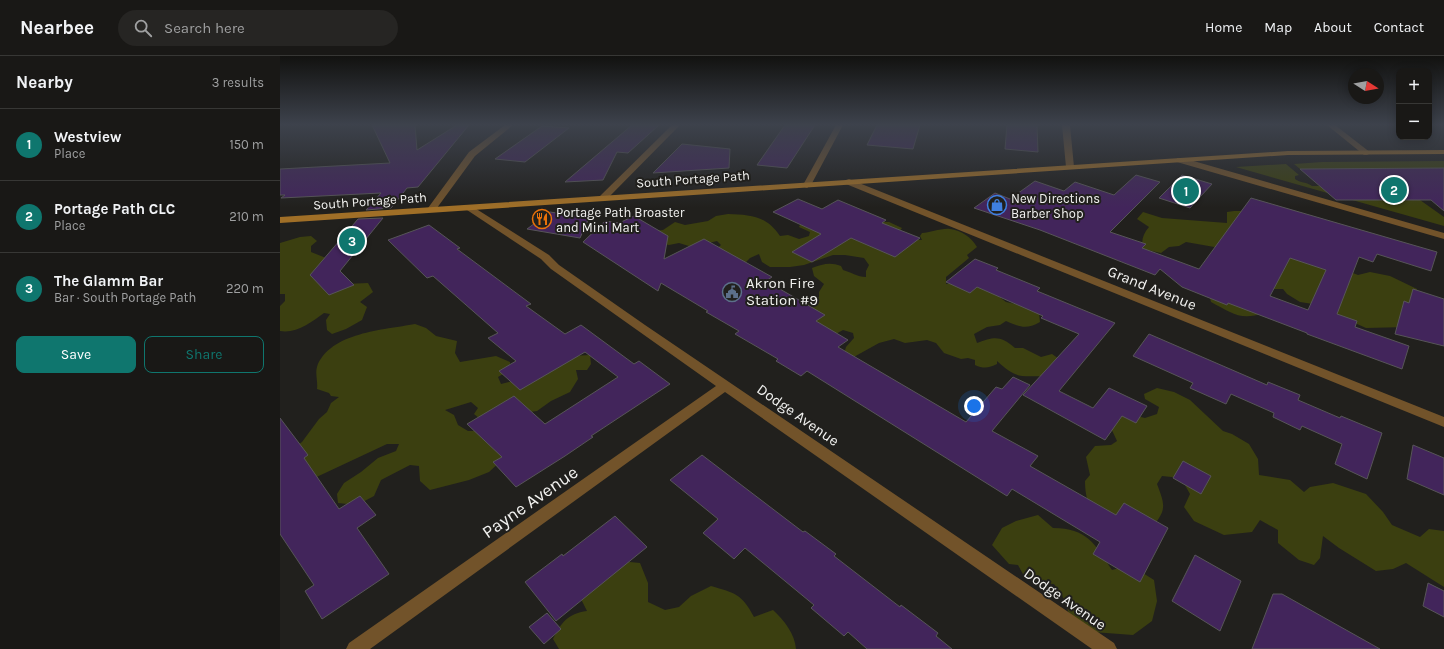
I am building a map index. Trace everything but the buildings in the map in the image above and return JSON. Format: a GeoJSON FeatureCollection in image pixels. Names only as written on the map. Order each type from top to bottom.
{"type":"FeatureCollection","features":[{"type":"Feature","properties":{"kind":"main road","name":"South Portage Path"},"geometry":{"type":"LineString","coordinates":[[280,220],[1288,153],[1392,153]]}},
{"type":"Feature","properties":{"kind":"street"},"geometry":{"type":"LineString","coordinates":[[431,210],[474,153]]}},
{"type":"Feature","properties":{"kind":"street"},"geometry":{"type":"LineString","coordinates":[[602,198],[649,153]]}},
{"type":"Feature","properties":{"kind":"street"},"geometry":{"type":"LineString","coordinates":[[807,185],[825,153]]}},
{"type":"Feature","properties":{"kind":"street"},"geometry":{"type":"LineString","coordinates":[[1069,153],[1070,167]]}},
{"type":"Feature","properties":{"kind":"street"},"geometry":{"type":"LineString","coordinates":[[1180,160],[1444,236]]}},
{"type":"Feature","properties":{"kind":"street","name":"Grand Avenue"},"geometry":{"type":"LineString","coordinates":[[849,182],[1444,422]]}},
{"type":"Feature","properties":{"kind":"street","name":"Dodge Avenue"},"geometry":{"type":"LineString","coordinates":[[470,208],[545,257],[561,271],[725,386],[1108,649]]}},
{"type":"Feature","properties":{"kind":"street","name":"Payne Avenue"},"geometry":{"type":"LineString","coordinates":[[355,649],[725,386]]}},
{"type":"Feature","properties":{"kind":"green space"},"geometry":{"type":"Polygon","coordinates":[[[1444,161],[1444,168],[1300,169],[1294,164],[1322,162],[1444,161]]]}},
{"type":"Feature","properties":{"kind":"green space"},"geometry":{"type":"Polygon","coordinates":[[[1286,164],[1299,175],[1295,176],[1295,179],[1312,186],[1340,187],[1352,191],[1365,200],[1420,200],[1444,217],[1444,226],[1236,167],[1286,164]]]}},
{"type":"Feature","properties":{"kind":"green space"},"geometry":{"type":"Polygon","coordinates":[[[1247,211],[1345,270],[1358,275],[1370,272],[1390,276],[1417,289],[1418,297],[1407,327],[1366,328],[1313,304],[1300,302],[1287,294],[1283,289],[1272,289],[1264,313],[1249,316],[1236,315],[1211,302],[1208,291],[1220,248],[1186,242],[1179,246],[1169,247],[1161,253],[1143,249],[1143,237],[1149,227],[1137,219],[1143,212],[1162,218],[1227,223],[1227,212],[1247,211]]]}},
{"type":"Feature","properties":{"kind":"green space"},"geometry":{"type":"Polygon","coordinates":[[[728,214],[750,216],[763,220],[775,229],[780,236],[788,235],[799,239],[809,236],[810,232],[799,227],[802,221],[889,222],[902,228],[898,233],[911,239],[922,240],[920,236],[922,233],[947,229],[958,231],[969,238],[977,247],[967,255],[969,258],[946,277],[946,284],[974,282],[994,293],[1006,302],[1026,306],[1039,313],[1040,322],[1031,326],[1023,327],[1006,321],[1000,325],[987,327],[974,334],[977,343],[988,339],[997,338],[1005,341],[1015,348],[1023,348],[1041,357],[1052,354],[1059,359],[1042,376],[1022,376],[1008,370],[997,361],[997,364],[989,367],[975,365],[975,360],[968,358],[961,359],[944,353],[936,343],[927,340],[905,343],[894,339],[879,343],[852,358],[844,354],[846,347],[854,338],[853,333],[843,330],[834,335],[823,336],[803,309],[808,298],[819,297],[819,292],[824,284],[814,276],[812,268],[833,264],[841,266],[843,270],[866,277],[866,271],[869,265],[864,258],[833,255],[804,265],[770,267],[762,262],[759,254],[750,258],[744,264],[714,251],[721,245],[717,241],[692,247],[679,243],[669,245],[658,243],[653,231],[663,230],[675,222],[685,225],[708,221],[716,216],[728,214]]]}},
{"type":"Feature","properties":{"kind":"green space"},"geometry":{"type":"Polygon","coordinates":[[[311,236],[317,241],[311,246],[311,252],[331,260],[345,284],[368,283],[373,292],[360,302],[367,307],[362,320],[346,329],[332,334],[327,330],[326,320],[330,314],[324,313],[298,329],[292,331],[280,331],[280,306],[285,301],[285,294],[280,294],[280,243],[300,237],[311,236]]]}},
{"type":"Feature","properties":{"kind":"green space"},"geometry":{"type":"Polygon","coordinates":[[[415,324],[426,328],[436,336],[457,341],[455,353],[460,362],[496,356],[510,362],[510,370],[498,377],[501,384],[524,378],[573,356],[590,355],[591,364],[587,370],[576,370],[578,379],[570,392],[551,401],[537,411],[480,419],[474,414],[478,408],[471,402],[445,410],[454,415],[458,425],[468,431],[484,431],[500,444],[502,460],[489,472],[469,480],[430,490],[420,481],[419,466],[410,465],[381,480],[374,496],[357,505],[338,503],[337,494],[344,483],[361,472],[378,458],[396,451],[399,444],[387,444],[308,481],[291,450],[302,442],[319,419],[327,412],[331,403],[339,397],[331,396],[329,393],[317,389],[317,367],[324,355],[333,346],[346,340],[374,331],[415,324]]]}},
{"type":"Feature","properties":{"kind":"green space"},"geometry":{"type":"Polygon","coordinates":[[[1157,388],[1174,392],[1190,400],[1223,431],[1232,434],[1249,444],[1258,459],[1259,475],[1290,480],[1304,492],[1310,487],[1333,483],[1366,494],[1383,512],[1392,525],[1420,537],[1429,529],[1444,531],[1444,587],[1406,563],[1393,569],[1376,571],[1323,536],[1320,558],[1314,565],[1299,560],[1278,543],[1278,530],[1260,520],[1252,532],[1224,535],[1194,521],[1184,507],[1190,494],[1181,478],[1162,476],[1157,484],[1162,497],[1163,507],[1160,516],[1152,527],[1110,517],[1095,510],[1090,505],[1086,494],[1085,481],[1090,475],[1086,457],[1095,446],[1111,445],[1117,441],[1110,426],[1112,415],[1128,414],[1145,418],[1157,414],[1159,407],[1145,399],[1144,394],[1157,388]]]}},
{"type":"Feature","properties":{"kind":"green space"},"geometry":{"type":"Polygon","coordinates":[[[1038,515],[1053,528],[1074,531],[1089,539],[1095,545],[1112,570],[1130,565],[1154,580],[1157,601],[1152,621],[1133,635],[1093,632],[1070,616],[1062,595],[1054,584],[1041,583],[1024,576],[1018,565],[1009,564],[992,545],[1002,528],[1016,521],[1038,515]]]}},
{"type":"Feature","properties":{"kind":"green space"},"geometry":{"type":"Polygon","coordinates":[[[619,561],[640,563],[648,583],[648,602],[665,610],[679,607],[691,596],[711,586],[737,596],[746,603],[754,617],[773,610],[781,618],[794,638],[796,649],[559,649],[553,639],[562,623],[575,614],[587,611],[580,597],[619,561]]]}},
{"type":"Feature","properties":{"kind":"place","name":"Portage Path CLC"},"geometry":{"type":"Point","coordinates":[1394,190]}},
{"type":"Feature","properties":{"kind":"place","name":"Westview"},"geometry":{"type":"Point","coordinates":[1186,191]}},
{"type":"Feature","properties":{"kind":"place","name":"New Directions Barber Shop"},"geometry":{"type":"Point","coordinates":[997,205]}},
{"type":"Feature","properties":{"kind":"place","name":"Portage Path Broaster and Mini Mart"},"geometry":{"type":"Point","coordinates":[542,219]}},
{"type":"Feature","properties":{"kind":"place","name":"The Glamm Bar"},"geometry":{"type":"Point","coordinates":[352,241]}},
{"type":"Feature","properties":{"kind":"place","name":"Akron Fire Station #9"},"geometry":{"type":"Point","coordinates":[732,292]}}]}
